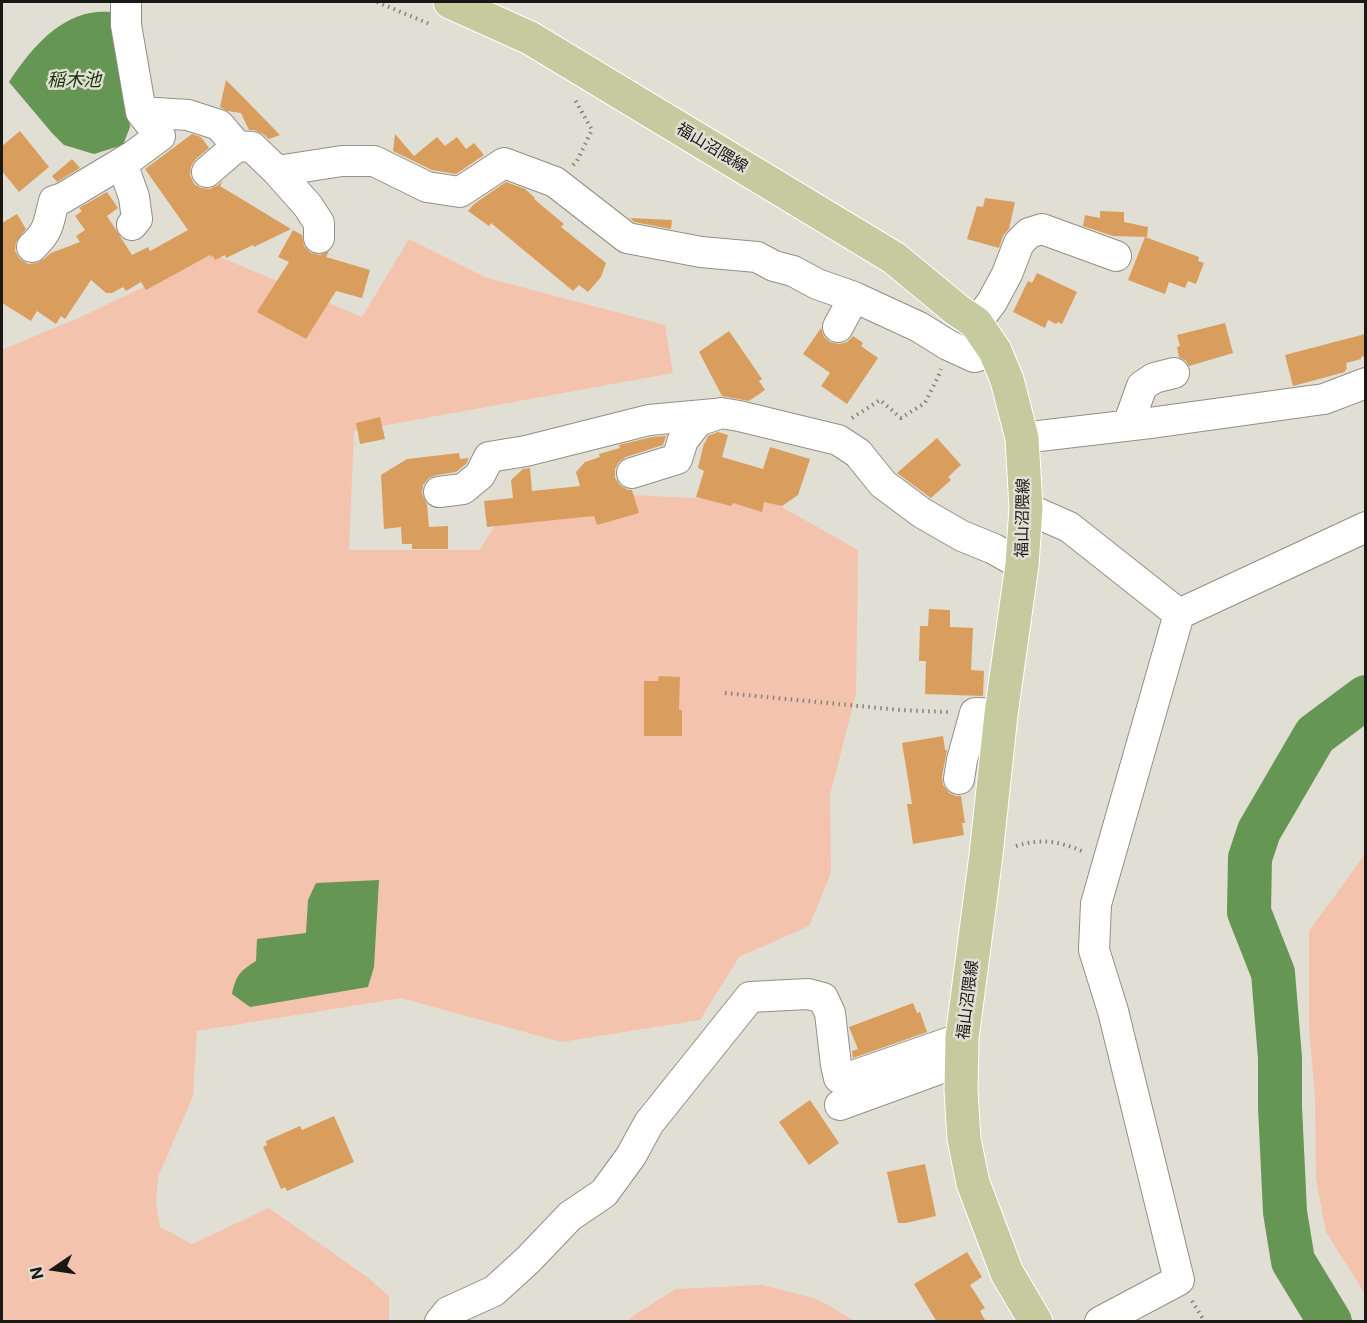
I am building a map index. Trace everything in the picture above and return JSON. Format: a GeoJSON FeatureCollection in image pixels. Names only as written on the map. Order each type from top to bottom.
{"type":"FeatureCollection","features":[{"type":"Feature","properties":{"kind":"main road","name":"福山沼隈線"},"geometry":{"type":"LineString","coordinates":[[444,14],[530,38],[894,258],[976,323],[995,351],[1007,380],[1022,438],[1026,508],[1022,565],[988,714],[986,855],[962,1049],[964,1138],[973,1183],[1007,1273],[1036,1322]]}},
{"type":"Feature","properties":{"kind":"street"},"geometry":{"type":"LineString","coordinates":[[32,247],[40,240],[49,226],[54,201],[122,163],[160,135],[141,112],[126,26],[126,2]]}},
{"type":"Feature","properties":{"kind":"street"},"geometry":{"type":"LineString","coordinates":[[141,112],[188,115],[219,125],[237,146]]}},
{"type":"Feature","properties":{"kind":"street"},"geometry":{"type":"LineString","coordinates":[[207,172],[237,146],[252,147],[308,206],[319,224],[319,238]]}},
{"type":"Feature","properties":{"kind":"street"},"geometry":{"type":"LineString","coordinates":[[277,171],[342,161],[374,161],[427,187],[460,192],[504,163],[555,182],[627,238],[701,252],[757,257],[774,266],[793,270],[817,284],[854,297],[919,327],[948,345],[974,357],[995,351]]}},
{"type":"Feature","properties":{"kind":"street"},"geometry":{"type":"LineString","coordinates":[[122,163],[134,197],[137,219],[132,225]]}},
{"type":"Feature","properties":{"kind":"street"},"geometry":{"type":"LineString","coordinates":[[976,323],[992,302],[1007,274],[1019,243],[1029,233],[1042,229],[1116,256]]}},
{"type":"Feature","properties":{"kind":"street"},"geometry":{"type":"LineString","coordinates":[[838,327],[854,297]]}},
{"type":"Feature","properties":{"kind":"street"},"geometry":{"type":"LineString","coordinates":[[1128,425],[1142,386],[1154,378],[1174,373]]}},
{"type":"Feature","properties":{"kind":"street"},"geometry":{"type":"LineString","coordinates":[[1022,438],[1324,399],[1365,382]]}},
{"type":"Feature","properties":{"kind":"street"},"geometry":{"type":"LineString","coordinates":[[632,473],[676,459],[683,440],[698,421],[721,413]]}},
{"type":"Feature","properties":{"kind":"street"},"geometry":{"type":"LineString","coordinates":[[439,492],[464,489],[480,475],[489,457],[526,451],[649,420],[721,413],[838,440],[858,453],[883,484],[922,513],[962,536],[994,549],[1022,565]]}},
{"type":"Feature","properties":{"kind":"street"},"geometry":{"type":"LineString","coordinates":[[1026,508],[1069,527],[1179,614]]}},
{"type":"Feature","properties":{"kind":"street"},"geometry":{"type":"LineString","coordinates":[[1100,1322],[1179,1280],[1113,1011],[1094,950],[1096,904],[1179,614],[1365,527]]}},
{"type":"Feature","properties":{"kind":"street"},"geometry":{"type":"LineString","coordinates":[[958,779],[962,759],[988,714]]}},
{"type":"Feature","properties":{"kind":"street"},"geometry":{"type":"LineString","coordinates":[[440,1322],[448,1312],[495,1291],[570,1216],[604,1192],[631,1156],[649,1123],[750,997],[808,994],[823,998],[830,1013],[839,1078],[962,1049]]}},
{"type":"Feature","properties":{"kind":"street"},"geometry":{"type":"LineString","coordinates":[[840,1105],[962,1049]]}},
{"type":"Feature","properties":{"kind":"path"},"geometry":{"type":"LineString","coordinates":[[377,2],[428,23],[444,14]]}},
{"type":"Feature","properties":{"kind":"path"},"geometry":{"type":"LineString","coordinates":[[555,182],[577,161],[592,130],[571,93]]}},
{"type":"Feature","properties":{"kind":"path"},"geometry":{"type":"LineString","coordinates":[[823,436],[880,400],[901,418],[925,403],[938,376],[948,345]]}},
{"type":"Feature","properties":{"kind":"path"},"geometry":{"type":"LineString","coordinates":[[725,693],[900,710],[988,714]]}},
{"type":"Feature","properties":{"kind":"path"},"geometry":{"type":"LineString","coordinates":[[986,855],[1027,843],[1048,841],[1062,843],[1092,855],[1107,865]]}},
{"type":"Feature","properties":{"kind":"shaded area"},"geometry":{"type":"Polygon","coordinates":[[[409,239],[487,278],[665,325],[673,373],[354,431],[349,550],[479,550],[502,516],[631,495],[773,502],[858,550],[856,694],[830,795],[831,873],[809,926],[739,957],[700,1020],[561,1042],[401,998],[197,1031],[193,1096],[158,1177],[156,1202],[160,1227],[192,1244],[269,1208],[367,1277],[389,1296],[389,1321],[2,1322],[2,350],[85,315],[213,254],[362,317],[409,239]]]}},
{"type":"Feature","properties":{"kind":"shaded area"},"geometry":{"type":"Polygon","coordinates":[[[1365,854],[1365,1294],[1326,1232],[1316,1179],[1315,1098],[1309,1028],[1309,931],[1365,854]]]}},
{"type":"Feature","properties":{"kind":"shaded area"},"geometry":{"type":"Polygon","coordinates":[[[762,1285],[817,1299],[855,1321],[628,1321],[676,1289],[762,1285]]]}},
{"type":"Feature","properties":{"kind":"water","name":"稲木池"},"geometry":{"type":"Polygon","coordinates":[[[119,12],[130,127],[123,145],[94,154],[64,145],[9,82],[33,49],[65,23],[90,13],[119,12]]]}},
{"type":"Feature","properties":{"kind":"water"},"geometry":{"type":"Polygon","coordinates":[[[379,880],[374,967],[368,987],[250,1007],[232,994],[240,974],[256,961],[257,939],[306,933],[308,900],[316,883],[379,880]]]}},
{"type":"Feature","properties":{"kind":"building"},"geometry":{"type":"Polygon","coordinates":[[[226,80],[280,135],[269,139],[263,134],[249,130],[241,113],[227,111],[220,107],[226,80]]]}},
{"type":"Feature","properties":{"kind":"building"},"geometry":{"type":"Polygon","coordinates":[[[20,131],[49,167],[19,192],[2,171],[2,146],[20,131]]]}},
{"type":"Feature","properties":{"kind":"building"},"geometry":{"type":"Polygon","coordinates":[[[192,134],[201,137],[209,148],[191,166],[190,175],[194,184],[210,189],[223,181],[220,186],[291,229],[226,258],[225,255],[215,260],[210,255],[146,290],[141,282],[126,291],[123,287],[112,293],[106,293],[91,280],[65,319],[61,316],[56,324],[37,311],[31,321],[2,303],[2,223],[17,214],[26,229],[16,242],[15,251],[20,259],[28,264],[37,263],[51,253],[80,242],[76,236],[85,230],[75,216],[82,211],[79,208],[107,192],[118,208],[107,216],[132,255],[148,247],[150,251],[188,230],[145,169],[192,134]]]}},
{"type":"Feature","properties":{"kind":"building"},"geometry":{"type":"Polygon","coordinates":[[[395,134],[414,156],[437,137],[445,146],[457,137],[466,149],[474,143],[484,155],[456,174],[432,170],[393,151],[395,134]]]}},
{"type":"Feature","properties":{"kind":"building"},"geometry":{"type":"Polygon","coordinates":[[[72,159],[80,168],[57,182],[52,176],[72,159]]]}},
{"type":"Feature","properties":{"kind":"building"},"geometry":{"type":"Polygon","coordinates":[[[506,182],[525,189],[564,224],[561,227],[606,263],[601,277],[588,292],[579,285],[573,291],[491,223],[489,226],[468,211],[474,204],[506,182]]]}},
{"type":"Feature","properties":{"kind":"building"},"geometry":{"type":"Polygon","coordinates":[[[985,198],[1015,202],[1009,229],[1003,236],[999,248],[967,239],[977,206],[983,207],[985,198]]]}},
{"type":"Feature","properties":{"kind":"building"},"geometry":{"type":"Polygon","coordinates":[[[1100,211],[1124,212],[1124,222],[1148,227],[1147,237],[1113,236],[1083,226],[1085,215],[1100,218],[1100,211]]]}},
{"type":"Feature","properties":{"kind":"building"},"geometry":{"type":"Polygon","coordinates":[[[630,218],[672,220],[671,229],[634,222],[630,218]]]}},
{"type":"Feature","properties":{"kind":"building"},"geometry":{"type":"Polygon","coordinates":[[[293,230],[302,235],[304,246],[311,253],[320,255],[329,251],[326,257],[370,270],[362,298],[336,291],[306,339],[257,312],[289,262],[278,257],[293,230]]]}},
{"type":"Feature","properties":{"kind":"building"},"geometry":{"type":"Polygon","coordinates":[[[1145,237],[1199,257],[1198,261],[1204,263],[1196,284],[1188,281],[1185,288],[1169,282],[1165,294],[1128,280],[1145,237]]]}},
{"type":"Feature","properties":{"kind":"building"},"geometry":{"type":"Polygon","coordinates":[[[1037,273],[1077,292],[1062,324],[1048,320],[1045,328],[1013,312],[1028,281],[1032,283],[1037,273]]]}},
{"type":"Feature","properties":{"kind":"building"},"geometry":{"type":"Polygon","coordinates":[[[1225,323],[1233,353],[1189,366],[1179,357],[1177,347],[1180,346],[1177,335],[1225,323]]]}},
{"type":"Feature","properties":{"kind":"building"},"geometry":{"type":"Polygon","coordinates":[[[821,328],[824,337],[830,342],[839,344],[847,342],[853,336],[863,343],[861,346],[878,358],[847,404],[821,386],[830,373],[803,354],[821,328]]]}},
{"type":"Feature","properties":{"kind":"building"},"geometry":{"type":"Polygon","coordinates":[[[729,331],[762,379],[759,381],[765,390],[749,401],[722,396],[699,352],[729,331]]]}},
{"type":"Feature","properties":{"kind":"building"},"geometry":{"type":"Polygon","coordinates":[[[1365,334],[1365,356],[1346,363],[1345,372],[1293,386],[1285,355],[1365,334]]]}},
{"type":"Feature","properties":{"kind":"building"},"geometry":{"type":"Polygon","coordinates":[[[380,417],[385,439],[360,444],[356,423],[380,417]]]}},
{"type":"Feature","properties":{"kind":"building"},"geometry":{"type":"Polygon","coordinates":[[[718,432],[728,435],[722,457],[763,469],[770,447],[810,459],[798,495],[782,506],[764,502],[762,512],[733,503],[731,506],[696,497],[704,471],[698,468],[704,443],[708,436],[718,432]]]}},
{"type":"Feature","properties":{"kind":"building"},"geometry":{"type":"Polygon","coordinates":[[[666,436],[663,445],[626,457],[615,469],[615,478],[620,485],[632,490],[639,513],[597,525],[594,516],[487,527],[484,501],[513,498],[511,480],[523,469],[530,468],[532,491],[580,486],[576,472],[585,462],[600,457],[599,454],[620,448],[619,445],[666,436]]]}},
{"type":"Feature","properties":{"kind":"building"},"geometry":{"type":"Polygon","coordinates":[[[937,438],[961,465],[948,477],[951,480],[931,498],[897,473],[937,438]]]}},
{"type":"Feature","properties":{"kind":"building"},"geometry":{"type":"Polygon","coordinates":[[[459,453],[460,459],[469,458],[466,464],[456,472],[429,478],[423,485],[422,494],[427,504],[429,527],[448,526],[448,549],[412,549],[412,544],[402,544],[401,527],[384,529],[381,475],[407,459],[459,453]]]}},
{"type":"Feature","properties":{"kind":"building"},"geometry":{"type":"Polygon","coordinates":[[[929,609],[950,610],[950,627],[973,628],[971,670],[984,671],[983,696],[925,694],[926,661],[919,661],[920,626],[928,626],[929,609]]]}},
{"type":"Feature","properties":{"kind":"building"},"geometry":{"type":"Polygon","coordinates":[[[659,676],[680,677],[679,710],[682,710],[682,736],[644,736],[644,681],[658,681],[659,676]]]}},
{"type":"Feature","properties":{"kind":"building"},"geometry":{"type":"Polygon","coordinates":[[[943,736],[945,750],[947,750],[942,776],[943,785],[949,793],[961,796],[965,823],[962,823],[964,835],[913,844],[907,804],[912,804],[902,743],[943,736]]]}},
{"type":"Feature","properties":{"kind":"building"},"geometry":{"type":"Polygon","coordinates":[[[913,1003],[917,1013],[920,1012],[927,1032],[853,1058],[852,1051],[858,1049],[849,1027],[913,1003]]]}},
{"type":"Feature","properties":{"kind":"building"},"geometry":{"type":"Polygon","coordinates":[[[810,1100],[839,1143],[809,1165],[779,1122],[810,1100]]]}},
{"type":"Feature","properties":{"kind":"building"},"geometry":{"type":"Polygon","coordinates":[[[334,1116],[354,1162],[287,1191],[285,1187],[281,1189],[263,1147],[267,1145],[266,1141],[300,1126],[302,1130],[334,1116]]]}},
{"type":"Feature","properties":{"kind":"building"},"geometry":{"type":"Polygon","coordinates":[[[925,1164],[936,1216],[898,1223],[887,1172],[925,1164]]]}},
{"type":"Feature","properties":{"kind":"building"},"geometry":{"type":"Polygon","coordinates":[[[967,1252],[982,1277],[970,1285],[985,1308],[980,1311],[986,1322],[937,1322],[914,1284],[967,1252]]]}},
{"type":"Feature","properties":{"kind":"waterway"},"geometry":{"type":"LineString","coordinates":[[1330,1322],[1293,1261],[1285,1212],[1280,1058],[1273,973],[1249,912],[1250,858],[1259,831],[1315,735],[1366,697]]}}]}
